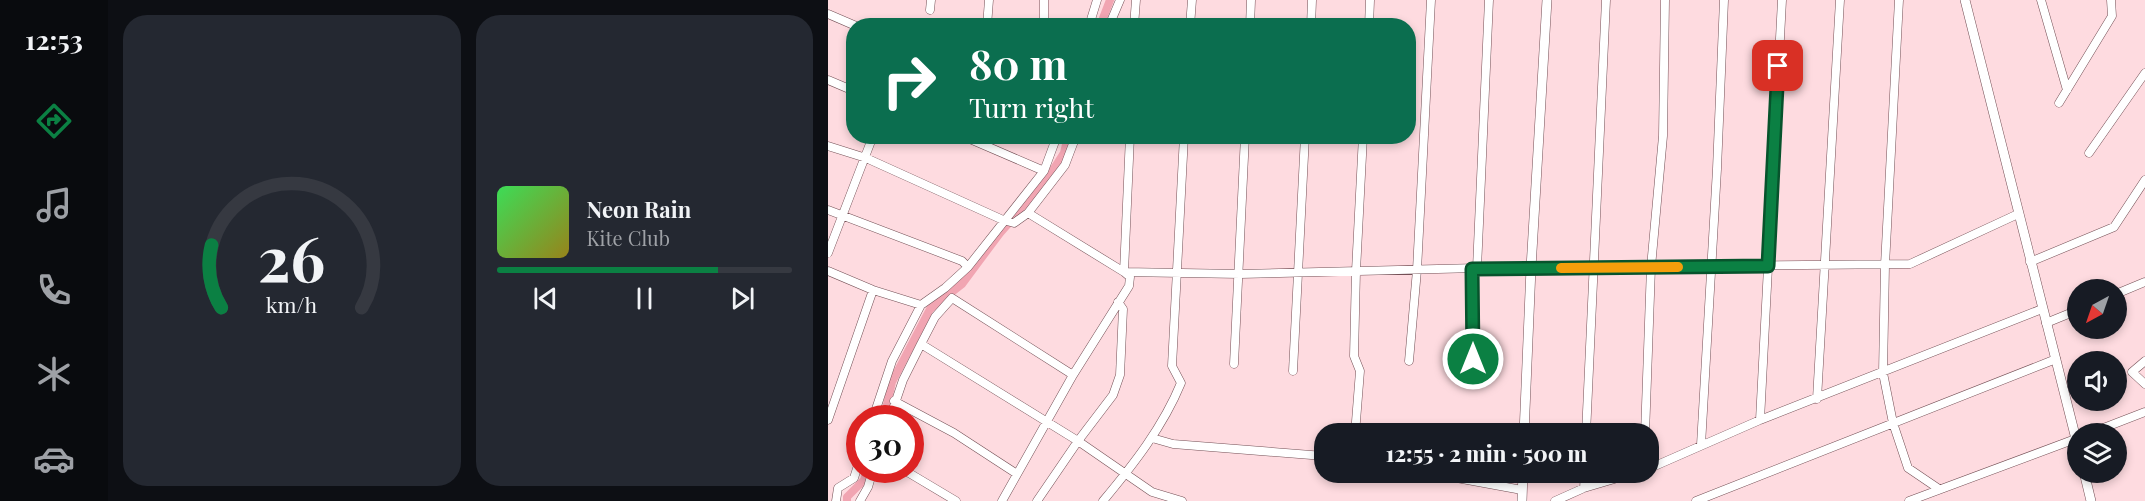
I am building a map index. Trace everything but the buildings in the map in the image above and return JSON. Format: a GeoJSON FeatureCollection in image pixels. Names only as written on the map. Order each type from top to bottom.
{"type":"FeatureCollection","features":[{"type":"Feature","properties":{"kind":"street"},"geometry":{"type":"LineString","coordinates":[[930,10],[931,0]]}},
{"type":"Feature","properties":{"kind":"street"},"geometry":{"type":"LineString","coordinates":[[988,18],[989,0]]}},
{"type":"Feature","properties":{"kind":"street"},"geometry":{"type":"LineString","coordinates":[[1044,0],[1044,18]]}},
{"type":"Feature","properties":{"kind":"street"},"geometry":{"type":"LineString","coordinates":[[1091,18],[1096,0]]}},
{"type":"Feature","properties":{"kind":"street"},"geometry":{"type":"LineString","coordinates":[[1112,18],[1120,0]]}},
{"type":"Feature","properties":{"kind":"street"},"geometry":{"type":"LineString","coordinates":[[1135,18],[1136,0]]}},
{"type":"Feature","properties":{"kind":"street"},"geometry":{"type":"LineString","coordinates":[[1191,18],[1192,0]]}},
{"type":"Feature","properties":{"kind":"street"},"geometry":{"type":"LineString","coordinates":[[1250,18],[1251,0]]}},
{"type":"Feature","properties":{"kind":"street"},"geometry":{"type":"LineString","coordinates":[[1311,18],[1312,0]]}},
{"type":"Feature","properties":{"kind":"street"},"geometry":{"type":"LineString","coordinates":[[1369,18],[1370,0]]}},
{"type":"Feature","properties":{"kind":"street"},"geometry":{"type":"LineString","coordinates":[[1409,361],[1418,270],[1431,0]]}},
{"type":"Feature","properties":{"kind":"street"},"geometry":{"type":"LineString","coordinates":[[1473,359],[1474,269],[1489,0]]}},
{"type":"Feature","properties":{"kind":"street"},"geometry":{"type":"LineString","coordinates":[[1524,423],[1547,0]]}},
{"type":"Feature","properties":{"kind":"street"},"geometry":{"type":"LineString","coordinates":[[1586,423],[1606,0]]}},
{"type":"Feature","properties":{"kind":"street"},"geometry":{"type":"LineString","coordinates":[[1645,423],[1651,267],[1663,136],[1665,0]]}},
{"type":"Feature","properties":{"kind":"street"},"geometry":{"type":"LineString","coordinates":[[1701,445],[1724,0]]}},
{"type":"Feature","properties":{"kind":"street"},"geometry":{"type":"LineString","coordinates":[[1761,420],[1782,0]]}},
{"type":"Feature","properties":{"kind":"street"},"geometry":{"type":"LineString","coordinates":[[1817,399],[1840,0]]}},
{"type":"Feature","properties":{"kind":"street"},"geometry":{"type":"LineString","coordinates":[[1899,0],[1885,265],[1883,373],[1893,423],[1908,468],[1939,489]]}},
{"type":"Feature","properties":{"kind":"street"},"geometry":{"type":"LineString","coordinates":[[1965,0],[2072,423]]}},
{"type":"Feature","properties":{"kind":"street"},"geometry":{"type":"LineString","coordinates":[[2041,0],[2067,90]]}},
{"type":"Feature","properties":{"kind":"street"},"geometry":{"type":"LineString","coordinates":[[2059,103],[2112,16],[2111,0]]}},
{"type":"Feature","properties":{"kind":"street"},"geometry":{"type":"LineString","coordinates":[[828,14],[846,22]]}},
{"type":"Feature","properties":{"kind":"street"},"geometry":{"type":"LineString","coordinates":[[2089,153],[2145,74]]}},
{"type":"Feature","properties":{"kind":"street"},"geometry":{"type":"LineString","coordinates":[[828,80],[846,88]]}},
{"type":"Feature","properties":{"kind":"street"},"geometry":{"type":"LineString","coordinates":[[828,253],[870,144]]}},
{"type":"Feature","properties":{"kind":"street"},"geometry":{"type":"LineString","coordinates":[[982,144],[1044,171]]}},
{"type":"Feature","properties":{"kind":"street"},"geometry":{"type":"LineString","coordinates":[[877,405],[892,361],[921,305],[945,288],[968,267],[1044,171],[1054,144]]}},
{"type":"Feature","properties":{"kind":"street"},"geometry":{"type":"LineString","coordinates":[[828,146],[866,158],[1014,223],[1028,213],[1065,165],[1073,144]]}},
{"type":"Feature","properties":{"kind":"street"},"geometry":{"type":"LineString","coordinates":[[1124,272],[1130,144]]}},
{"type":"Feature","properties":{"kind":"street"},"geometry":{"type":"LineString","coordinates":[[1103,501],[1152,438],[1181,383],[1172,366],[1185,144]]}},
{"type":"Feature","properties":{"kind":"street"},"geometry":{"type":"LineString","coordinates":[[1234,364],[1245,144]]}},
{"type":"Feature","properties":{"kind":"street"},"geometry":{"type":"LineString","coordinates":[[1293,371],[1305,144]]}},
{"type":"Feature","properties":{"kind":"street"},"geometry":{"type":"LineString","coordinates":[[1356,423],[1360,371],[1354,356],[1356,271],[1363,144]]}},
{"type":"Feature","properties":{"kind":"street"},"geometry":{"type":"LineString","coordinates":[[2030,262],[2114,227],[2145,180]]}},
{"type":"Feature","properties":{"kind":"street"},"geometry":{"type":"LineString","coordinates":[[828,210],[962,261],[968,267]]}},
{"type":"Feature","properties":{"kind":"street"},"geometry":{"type":"LineString","coordinates":[[1002,501],[1073,375],[1129,286],[1130,278],[1124,272],[1028,213]]}},
{"type":"Feature","properties":{"kind":"street"},"geometry":{"type":"LineString","coordinates":[[1124,272],[1240,274],[1910,264],[2018,214]]}},
{"type":"Feature","properties":{"kind":"street"},"geometry":{"type":"LineString","coordinates":[[828,271],[873,290],[921,305]]}},
{"type":"Feature","properties":{"kind":"street"},"geometry":{"type":"LineString","coordinates":[[2127,289],[2145,282]]}},
{"type":"Feature","properties":{"kind":"street"},"geometry":{"type":"LineString","coordinates":[[828,420],[873,290]]}},
{"type":"Feature","properties":{"kind":"street"},"geometry":{"type":"LineString","coordinates":[[894,405],[903,380],[935,317],[952,298],[1073,375]]}},
{"type":"Feature","properties":{"kind":"street"},"geometry":{"type":"LineString","coordinates":[[1037,501],[1113,395],[1120,375],[1122,309],[1118,302]]}},
{"type":"Feature","properties":{"kind":"street"},"geometry":{"type":"LineString","coordinates":[[1659,464],[1761,420],[2042,309]]}},
{"type":"Feature","properties":{"kind":"street"},"geometry":{"type":"LineString","coordinates":[[2046,323],[2067,314]]}},
{"type":"Feature","properties":{"kind":"street"},"geometry":{"type":"LineString","coordinates":[[921,344],[1078,441],[1152,492],[1182,501]]}},
{"type":"Feature","properties":{"kind":"street"},"geometry":{"type":"LineString","coordinates":[[1696,501],[2056,359]]}},
{"type":"Feature","properties":{"kind":"street"},"geometry":{"type":"LineString","coordinates":[[2145,361],[2132,372],[2145,384]]}},
{"type":"Feature","properties":{"kind":"street"},"geometry":{"type":"LineString","coordinates":[[895,401],[954,433],[1017,474]]}},
{"type":"Feature","properties":{"kind":"street"},"geometry":{"type":"LineString","coordinates":[[2116,423],[2145,412]]}},
{"type":"Feature","properties":{"kind":"street"},"geometry":{"type":"LineString","coordinates":[[1152,438],[1173,444],[1314,455]]}},
{"type":"Feature","properties":{"kind":"street"},"geometry":{"type":"LineString","coordinates":[[1909,501],[2067,444]]}},
{"type":"Feature","properties":{"kind":"street"},"geometry":{"type":"LineString","coordinates":[[924,482],[956,501]]}},
{"type":"Feature","properties":{"kind":"street"},"geometry":{"type":"LineString","coordinates":[[837,501],[838,488],[846,483]]}},
{"type":"Feature","properties":{"kind":"street"},"geometry":{"type":"LineString","coordinates":[[860,501],[869,483]]}},
{"type":"Feature","properties":{"kind":"street"},"geometry":{"type":"LineString","coordinates":[[1484,483],[1522,490]]}},
{"type":"Feature","properties":{"kind":"street"},"geometry":{"type":"LineString","coordinates":[[1522,483],[1522,501]]}},
{"type":"Feature","properties":{"kind":"street"},"geometry":{"type":"LineString","coordinates":[[1584,483],[1584,488]]}},
{"type":"Feature","properties":{"kind":"street"},"geometry":{"type":"LineString","coordinates":[[1555,501],[1601,483]]}},
{"type":"Feature","properties":{"kind":"street"},"geometry":{"type":"LineString","coordinates":[[2087,483],[2091,501]]}},
{"type":"Feature","properties":{"kind":"waterway"},"geometry":{"type":"LineString","coordinates":[[1103,18],[1110,0]]}},
{"type":"Feature","properties":{"kind":"waterway"},"geometry":{"type":"LineString","coordinates":[[887,405],[892,382],[930,309],[962,284],[1000,233],[1046,181],[1064,153],[1066,144]]}},
{"type":"Feature","properties":{"kind":"waterway"},"geometry":{"type":"LineString","coordinates":[[847,501],[847,497],[861,483]]}},
{"type":"Feature","properties":{"kind":"slow traffic"},"geometry":{"type":"LineString","coordinates":[[1561,268],[1678,267]]}},
{"type":"Feature","properties":{"kind":"route"},"geometry":{"type":"LineString","coordinates":[[1473,359],[1472,269],[1768,266],[1778,66]]}}]}
